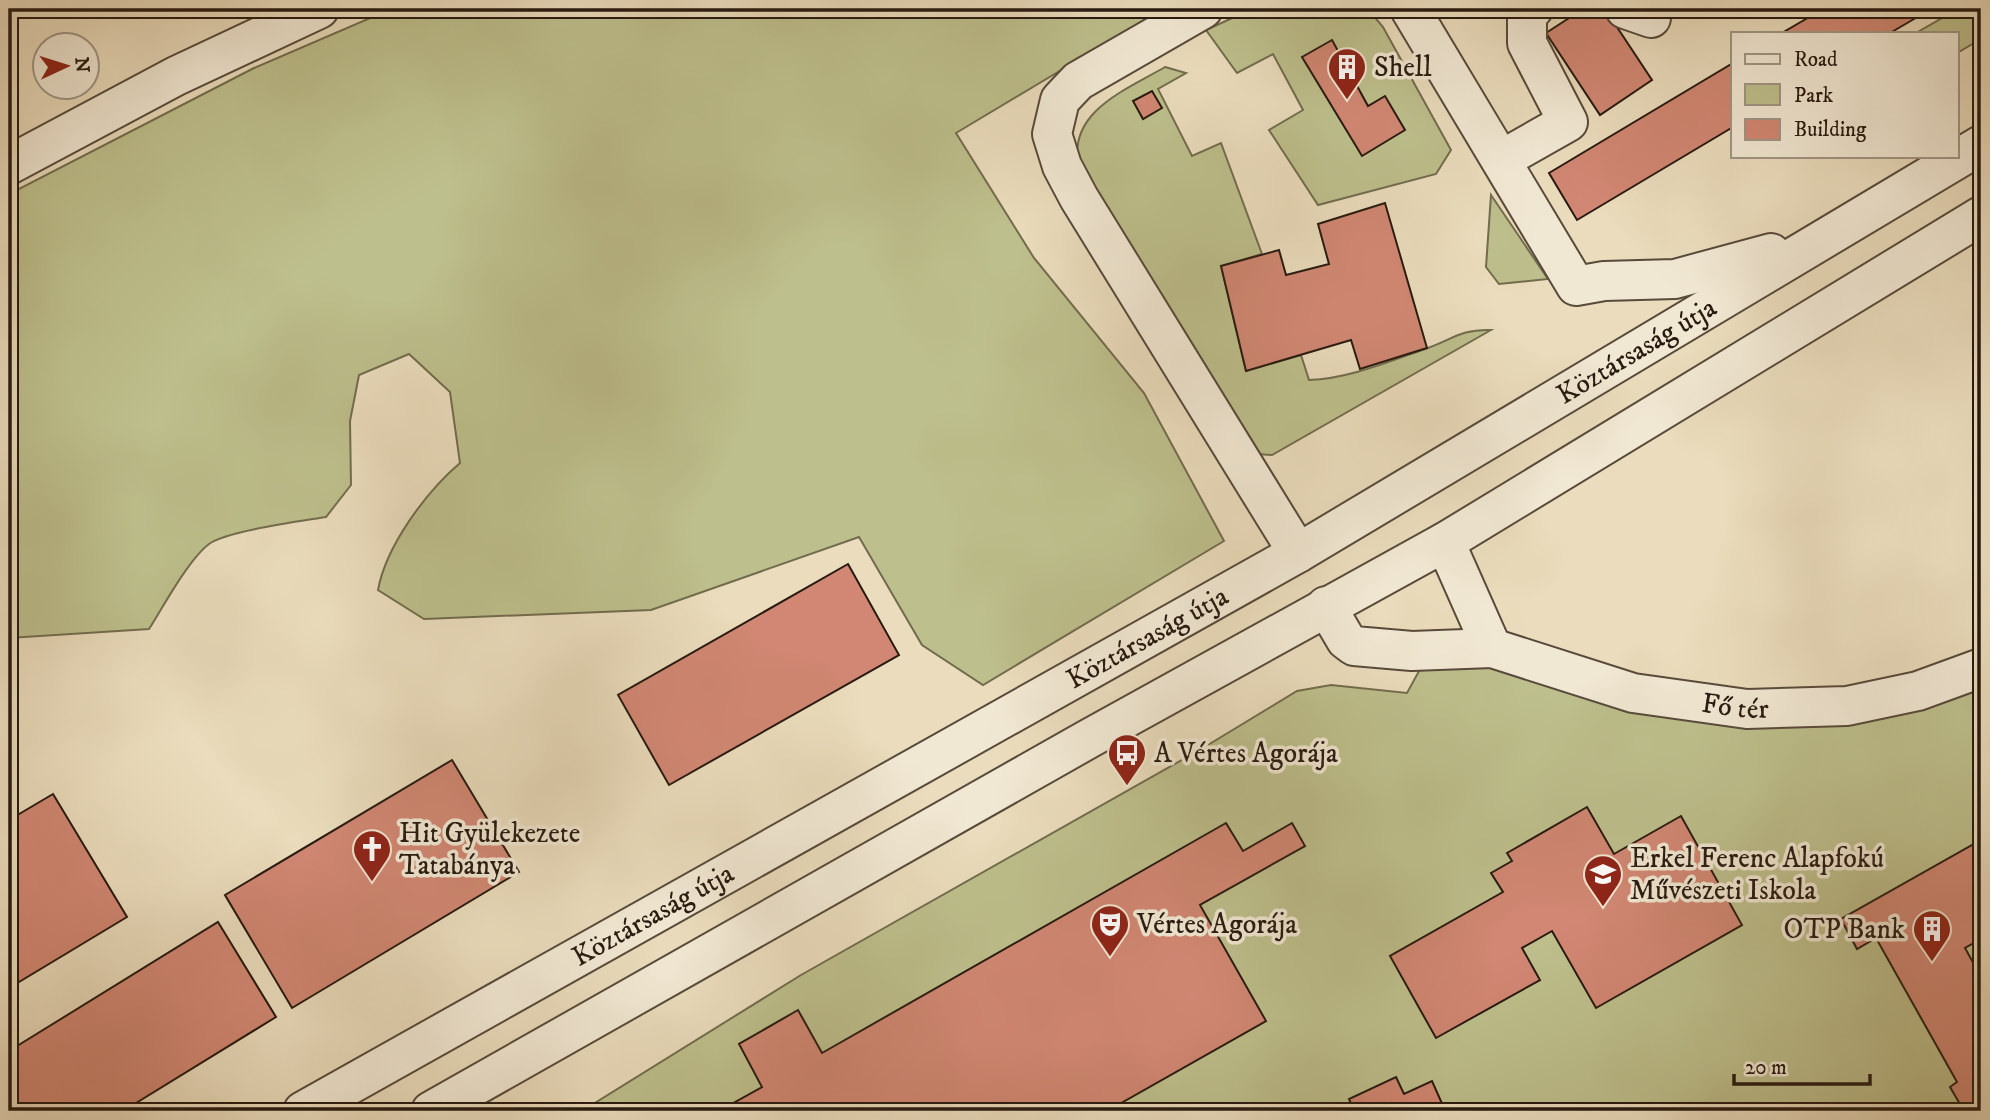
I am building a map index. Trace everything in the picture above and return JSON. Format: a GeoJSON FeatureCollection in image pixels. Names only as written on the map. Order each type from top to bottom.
{"type":"FeatureCollection","features":[{"type":"Feature","properties":{"kind":"street"},"geometry":{"type":"LineString","coordinates":[[9,165],[176,76],[319,9]]}},
{"type":"Feature","properties":{"kind":"street"},"geometry":{"type":"LineString","coordinates":[[1203,9],[1078,81],[1060,100],[1052,134],[1062,166],[1079,198],[1297,553]]}},
{"type":"Feature","properties":{"kind":"street"},"geometry":{"type":"LineString","coordinates":[[1410,9],[1576,286],[1604,281],[1675,279],[1817,241]]}},
{"type":"Feature","properties":{"kind":"street"},"geometry":{"type":"LineString","coordinates":[[1502,160],[1568,122],[1527,43],[1527,12],[1533,9]]}},
{"type":"Feature","properties":{"kind":"street","name":"Köztársaság útja"},"geometry":{"type":"LineString","coordinates":[[303,1111],[1297,553],[1981,145]]}},
{"type":"Feature","properties":{"kind":"street","name":"Köztársaság útja"},"geometry":{"type":"LineString","coordinates":[[431,1111],[1325,606],[1445,542],[1981,216]]}},
{"type":"Feature","properties":{"kind":"street"},"geometry":{"type":"LineString","coordinates":[[1445,542],[1492,648]]}},
{"type":"Feature","properties":{"kind":"street","name":"Fő tér"},"geometry":{"type":"LineString","coordinates":[[1325,606],[1346,639],[1354,646],[1412,651],[1492,648],[1633,693],[1747,709],[1847,706],[1918,691],[1981,668]]}},
{"type":"Feature","properties":{"kind":"green space"},"geometry":{"type":"Polygon","coordinates":[[[391,9],[1163,9],[956,133],[1034,258],[1144,393],[1224,541],[983,685],[922,645],[859,537],[651,610],[424,619],[378,590],[382,573],[398,538],[421,504],[460,463],[450,392],[409,354],[359,375],[350,421],[351,485],[326,517],[247,531],[209,544],[185,572],[149,629],[9,638],[9,194],[254,68],[391,9]]]}},
{"type":"Feature","properties":{"kind":"green space"},"geometry":{"type":"Polygon","coordinates":[[[1252,9],[1368,9],[1383,27],[1451,150],[1436,174],[1318,205],[1269,130],[1303,110],[1273,54],[1237,73],[1206,30],[1252,9]]]}},
{"type":"Feature","properties":{"kind":"green space"},"geometry":{"type":"Polygon","coordinates":[[[1958,9],[1981,9],[1981,39],[1958,52],[1958,32],[1918,32],[1958,9]]]}},
{"type":"Feature","properties":{"kind":"green space"},"geometry":{"type":"Polygon","coordinates":[[[1165,67],[1186,73],[1158,89],[1192,156],[1221,143],[1262,254],[1221,266],[1246,371],[1301,355],[1309,380],[1338,377],[1434,346],[1464,333],[1491,330],[1272,455],[1255,454],[1079,167],[1077,148],[1081,131],[1090,117],[1117,94],[1165,67]]]}},
{"type":"Feature","properties":{"kind":"green space"},"geometry":{"type":"Polygon","coordinates":[[[1491,195],[1548,279],[1499,284],[1486,267],[1491,195]]]}},
{"type":"Feature","properties":{"kind":"green space"},"geometry":{"type":"Polygon","coordinates":[[[1430,651],[1747,709],[1981,668],[1981,1111],[582,1111],[801,975],[1203,748],[1297,691],[1331,685],[1407,693],[1430,651]]]}},
{"type":"Feature","properties":{"kind":"building"},"geometry":{"type":"Polygon","coordinates":[[[1583,9],[1605,9],[1652,80],[1600,115],[1546,33],[1583,9]]]}},
{"type":"Feature","properties":{"kind":"building"},"geometry":{"type":"Polygon","coordinates":[[[1823,9],[1908,9],[1914,19],[1892,32],[1784,32],[1823,9]]]}},
{"type":"Feature","properties":{"kind":"building"},"geometry":{"type":"Polygon","coordinates":[[[1908,9],[1932,9],[1914,19],[1908,9]]]}},
{"type":"Feature","properties":{"kind":"building","name":"Shell"},"geometry":{"type":"Polygon","coordinates":[[[1332,40],[1368,106],[1385,96],[1405,130],[1362,156],[1302,57],[1332,40]]]}},
{"type":"Feature","properties":{"kind":"building"},"geometry":{"type":"Polygon","coordinates":[[[1731,64],[1731,128],[1577,220],[1549,173],[1731,64]]]}},
{"type":"Feature","properties":{"kind":"building"},"geometry":{"type":"Polygon","coordinates":[[[1152,91],[1162,108],[1143,119],[1133,101],[1152,91]]]}},
{"type":"Feature","properties":{"kind":"building"},"geometry":{"type":"Polygon","coordinates":[[[1385,203],[1427,348],[1360,369],[1351,340],[1246,371],[1221,266],[1279,250],[1286,275],[1329,264],[1318,224],[1385,203]]]}},
{"type":"Feature","properties":{"kind":"building"},"geometry":{"type":"Polygon","coordinates":[[[848,564],[899,655],[669,785],[618,695],[848,564]]]}},
{"type":"Feature","properties":{"kind":"building","name":"Hit Gyülekezete Tatabánya"},"geometry":{"type":"Polygon","coordinates":[[[452,760],[519,872],[292,1008],[225,895],[452,760]]]}},
{"type":"Feature","properties":{"kind":"building"},"geometry":{"type":"Polygon","coordinates":[[[53,794],[127,917],[9,988],[9,820],[53,794]]]}},
{"type":"Feature","properties":{"kind":"building","name":"Erkel Ferenc Alapfokú Művészeti Iskola"},"geometry":{"type":"Polygon","coordinates":[[[1587,807],[1614,854],[1681,816],[1742,925],[1596,1008],[1552,931],[1522,948],[1540,980],[1436,1038],[1390,956],[1503,892],[1491,873],[1512,861],[1507,853],[1587,807]]]}},
{"type":"Feature","properties":{"kind":"building","name":"Vértes Agorája"},"geometry":{"type":"Polygon","coordinates":[[[1226,823],[1243,851],[1292,823],[1305,846],[1200,905],[1266,1021],[1107,1111],[719,1111],[762,1087],[739,1044],[798,1010],[822,1053],[1226,823]]]}},
{"type":"Feature","properties":{"kind":"building","name":"OTP Bank"},"geometry":{"type":"Polygon","coordinates":[[[1981,840],[1981,939],[1965,948],[1981,977],[1981,1111],[1964,1111],[1950,1087],[1957,1082],[1876,938],[1857,949],[1841,919],[1981,840]]]}},
{"type":"Feature","properties":{"kind":"building"},"geometry":{"type":"Polygon","coordinates":[[[218,922],[276,1017],[123,1111],[9,1111],[9,1051],[218,922]]]}},
{"type":"Feature","properties":{"kind":"building"},"geometry":{"type":"Polygon","coordinates":[[[1396,1077],[1404,1094],[1432,1081],[1444,1108],[1451,1104],[1455,1111],[1354,1111],[1349,1099],[1396,1077]]]}},
{"type":"Feature","properties":{"kind":"place","name":"Shell"},"geometry":{"type":"Point","coordinates":[1347,101]}},
{"type":"Feature","properties":{"kind":"place","name":"A Vértes Agorája"},"geometry":{"type":"Point","coordinates":[1127,787]}},
{"type":"Feature","properties":{"kind":"place","name":"Hit Gyülekezete Tatabánya"},"geometry":{"type":"Point","coordinates":[372,883]}},
{"type":"Feature","properties":{"kind":"place","name":"Erkel Ferenc Alapfokú Művészeti Iskola"},"geometry":{"type":"Point","coordinates":[1603,908]}},
{"type":"Feature","properties":{"kind":"place","name":"Vértes Agorája"},"geometry":{"type":"Point","coordinates":[1110,958]}},
{"type":"Feature","properties":{"kind":"place","name":"OTP Bank"},"geometry":{"type":"Point","coordinates":[1932,963]}}]}
